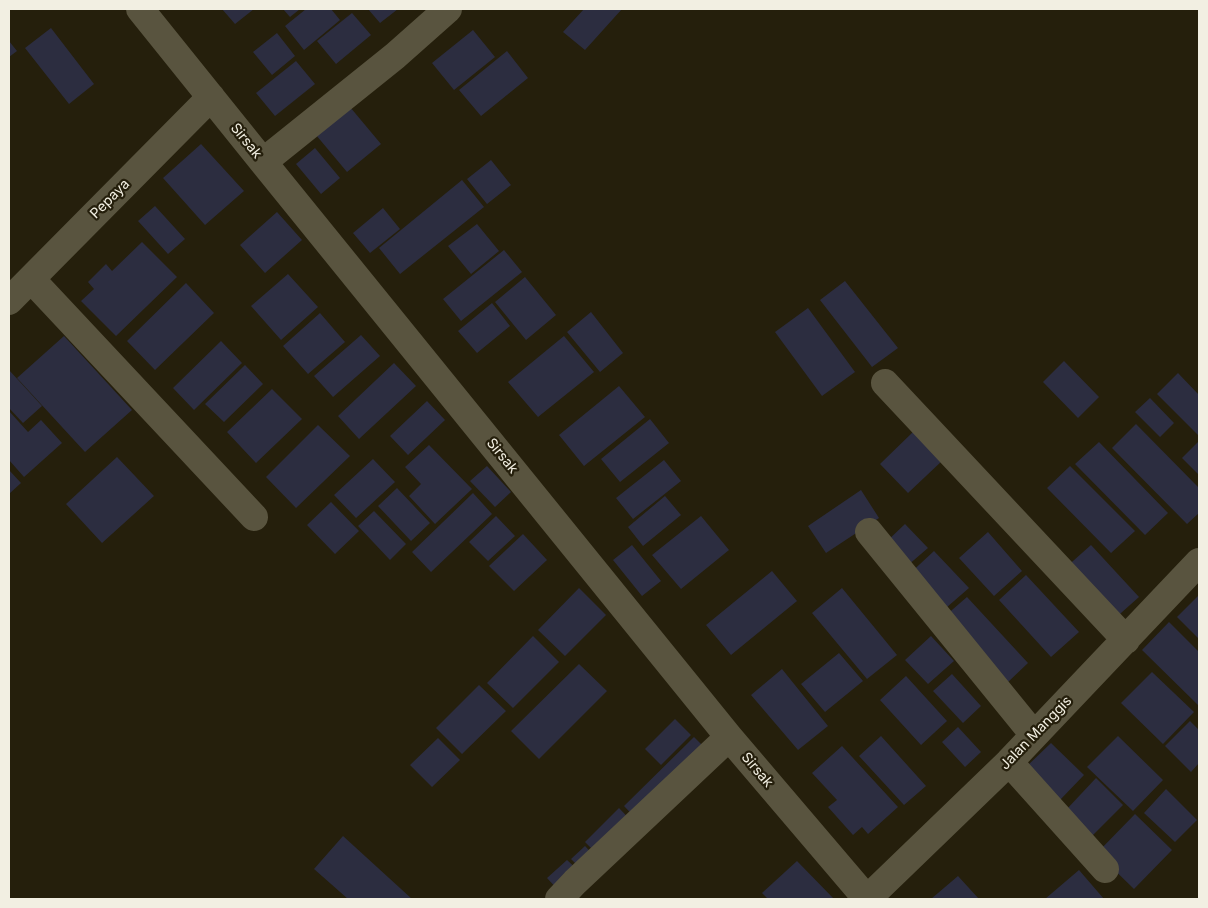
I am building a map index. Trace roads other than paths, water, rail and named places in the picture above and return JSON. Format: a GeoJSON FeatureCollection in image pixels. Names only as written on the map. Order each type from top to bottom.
{"type":"FeatureCollection","features":[{"type":"Feature","properties":{"kind":"street","name":"Sirsak"},"geometry":{"type":"LineString","coordinates":[[140,9],[729,737],[867,899]]}},
{"type":"Feature","properties":{"kind":"street"},"geometry":{"type":"LineString","coordinates":[[263,162],[395,56],[448,9]]}},
{"type":"Feature","properties":{"kind":"street","name":"Pepaya"},"geometry":{"type":"LineString","coordinates":[[9,301],[211,97]]}},
{"type":"Feature","properties":{"kind":"street"},"geometry":{"type":"LineString","coordinates":[[31,279],[254,517]]}},
{"type":"Feature","properties":{"kind":"street"},"geometry":{"type":"LineString","coordinates":[[885,383],[1126,640]]}},
{"type":"Feature","properties":{"kind":"street"},"geometry":{"type":"LineString","coordinates":[[869,532],[1034,735]]}},
{"type":"Feature","properties":{"kind":"street","name":"Jalan Manggis"},"geometry":{"type":"LineString","coordinates":[[867,899],[1009,762],[1199,562]]}},
{"type":"Feature","properties":{"kind":"street"},"geometry":{"type":"LineString","coordinates":[[559,899],[729,737]]}},
{"type":"Feature","properties":{"kind":"street"},"geometry":{"type":"LineString","coordinates":[[1009,762],[1105,869]]}}]}
